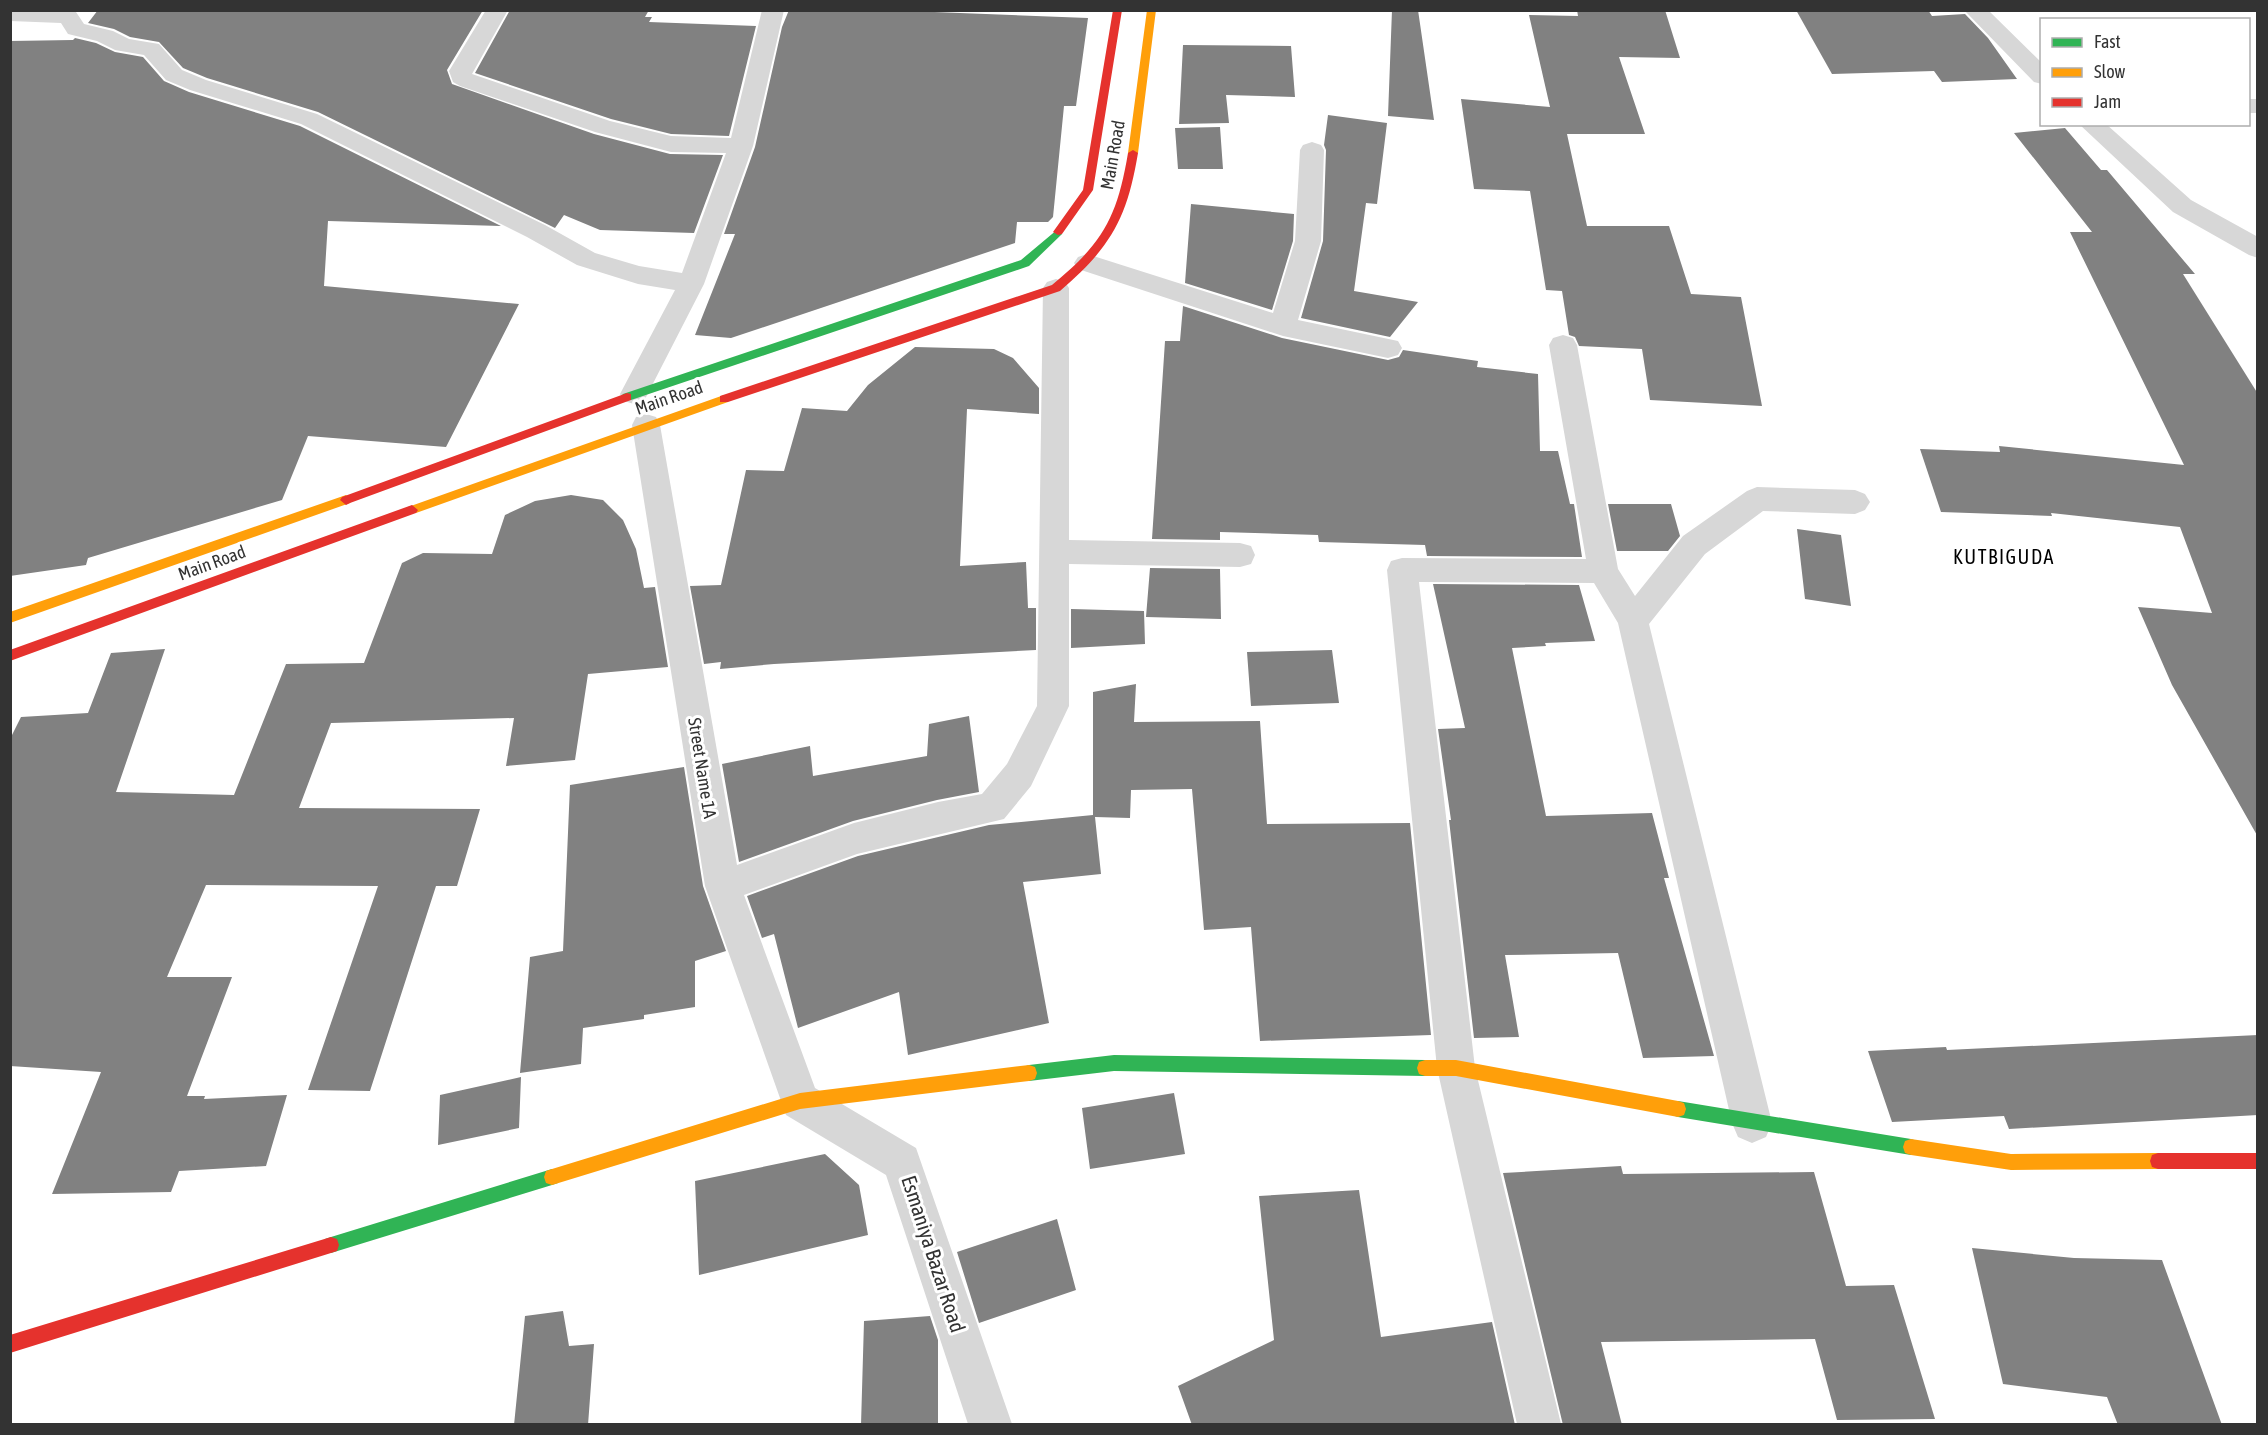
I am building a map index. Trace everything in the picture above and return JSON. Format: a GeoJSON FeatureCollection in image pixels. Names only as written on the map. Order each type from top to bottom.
{"type":"FeatureCollection","features":[{"type":"Feature","properties":{"kind":"main road","name":"Main Road"},"geometry":{"type":"LineString","coordinates":[[10,656],[640,410],[1025,263],[1058,235],[1077,211],[1088,190],[1118,10]]}},
{"type":"Feature","properties":{"kind":"main road","name":"Main Road"},"geometry":{"type":"LineString","coordinates":[[10,618],[441,466],[1056,288],[1087,262],[1110,233],[1127,193],[1152,10]]}},
{"type":"Feature","properties":{"kind":"main road"},"geometry":{"type":"LineString","coordinates":[[10,1344],[800,1101],[1114,1063],[1456,1068],[1752,1123],[2012,1162],[2258,1161]]}},
{"type":"Feature","properties":{"kind":"street"},"geometry":{"type":"LineString","coordinates":[[497,10],[460,71],[461,77],[468,81],[603,127],[671,144],[741,146]]}},
{"type":"Feature","properties":{"kind":"street"},"geometry":{"type":"LineString","coordinates":[[640,410],[691,284],[741,146],[773,10]]}},
{"type":"Feature","properties":{"kind":"street"},"geometry":{"type":"LineString","coordinates":[[1976,10],[2040,75]]}},
{"type":"Feature","properties":{"kind":"street"},"geometry":{"type":"LineString","coordinates":[[10,14],[68,17],[76,29],[105,36],[123,45],[151,49],[174,75],[279,111],[309,118],[536,231],[586,260],[638,275],[691,284]]}},
{"type":"Feature","properties":{"kind":"street"},"geometry":{"type":"LineString","coordinates":[[2093,126],[2182,206],[2258,249]]}},
{"type":"Feature","properties":{"kind":"street"},"geometry":{"type":"LineString","coordinates":[[1283,326],[1308,241],[1312,150]]}},
{"type":"Feature","properties":{"kind":"street"},"geometry":{"type":"LineString","coordinates":[[1087,262],[1283,326],[1388,348]]}},
{"type":"Feature","properties":{"kind":"street"},"geometry":{"type":"LineString","coordinates":[[723,886],[854,839],[938,818],[992,808],[1019,775],[1053,706],[1056,288]]}},
{"type":"Feature","properties":{"kind":"street"},"geometry":{"type":"LineString","coordinates":[[1563,345],[1603,571],[1633,621],[1752,1123]]}},
{"type":"Feature","properties":{"kind":"street","name":"Street Name 1A"},"geometry":{"type":"LineString","coordinates":[[640,410],[723,886],[800,1101]]}},
{"type":"Feature","properties":{"kind":"street"},"geometry":{"type":"LineString","coordinates":[[1633,621],[1694,545],[1757,499],[1855,502]]}},
{"type":"Feature","properties":{"kind":"street"},"geometry":{"type":"LineString","coordinates":[[1054,552],[1240,555]]}},
{"type":"Feature","properties":{"kind":"street"},"geometry":{"type":"LineString","coordinates":[[1539,1425],[1456,1068],[1402,570],[1603,571]]}},
{"type":"Feature","properties":{"kind":"street","name":"Esmaniya Bazar Road"},"geometry":{"type":"LineString","coordinates":[[800,1101],[902,1161],[990,1425]]}},
{"type":"Feature","properties":{"kind":"building"},"geometry":{"type":"Polygon","coordinates":[[[98,10],[483,10],[447,70],[452,84],[594,134],[670,154],[723,155],[694,233],[600,230],[564,215],[555,228],[318,112],[207,78],[183,68],[159,42],[130,37],[114,29],[88,23],[98,10]]]}},
{"type":"Feature","properties":{"kind":"building"},"geometry":{"type":"Polygon","coordinates":[[[510,10],[649,10],[645,17],[652,17],[649,22],[756,26],[729,136],[671,134],[611,119],[475,73],[510,10]]]}},
{"type":"Feature","properties":{"kind":"building"},"geometry":{"type":"Polygon","coordinates":[[[789,10],[883,10],[1088,18],[1076,106],[1064,106],[1053,217],[1048,222],[1017,222],[1015,243],[731,338],[695,335],[735,234],[724,234],[755,147],[782,27],[789,10]]]}},
{"type":"Feature","properties":{"kind":"building"},"geometry":{"type":"Polygon","coordinates":[[[1392,10],[1418,10],[1434,120],[1388,116],[1392,10]]]}},
{"type":"Feature","properties":{"kind":"building"},"geometry":{"type":"Polygon","coordinates":[[[1577,10],[1665,10],[1680,58],[1619,57],[1645,134],[1567,134],[1587,226],[1669,226],[1691,294],[1741,297],[1762,406],[1650,400],[1642,349],[1579,346],[1575,337],[1569,335],[1562,291],[1546,290],[1530,191],[1474,189],[1461,99],[1550,107],[1529,15],[1578,16],[1577,10]]]}},
{"type":"Feature","properties":{"kind":"building"},"geometry":{"type":"Polygon","coordinates":[[[1796,10],[1928,10],[1932,16],[1965,14],[1988,38],[2017,79],[1942,82],[1934,71],[1832,74],[1796,10]]]}},
{"type":"Feature","properties":{"kind":"building"},"geometry":{"type":"Polygon","coordinates":[[[75,38],[96,43],[115,52],[143,57],[164,81],[189,92],[300,126],[501,226],[328,221],[324,286],[519,304],[446,447],[308,436],[282,500],[88,558],[86,565],[10,576],[10,41],[73,40],[75,38]]]}},
{"type":"Feature","properties":{"kind":"building"},"geometry":{"type":"Polygon","coordinates":[[[1183,45],[1291,46],[1295,97],[1226,95],[1229,123],[1179,124],[1183,45]]]}},
{"type":"Feature","properties":{"kind":"building"},"geometry":{"type":"Polygon","coordinates":[[[1328,115],[1387,123],[1377,204],[1366,203],[1354,291],[1418,302],[1390,337],[1301,318],[1323,241],[1326,150],[1324,145],[1328,115]]]}},
{"type":"Feature","properties":{"kind":"building"},"geometry":{"type":"Polygon","coordinates":[[[1220,127],[1223,169],[1178,169],[1175,128],[1220,127]]]}},
{"type":"Feature","properties":{"kind":"building"},"geometry":{"type":"Polygon","coordinates":[[[2065,128],[2101,170],[2107,170],[2195,274],[2183,274],[2258,394],[2258,837],[2172,685],[2138,607],[2212,613],[2180,527],[2051,513],[2052,516],[1941,512],[1920,449],[2000,452],[1999,446],[2184,465],[2070,232],[2092,232],[2014,133],[2065,128]]]}},
{"type":"Feature","properties":{"kind":"building"},"geometry":{"type":"Polygon","coordinates":[[[1191,204],[1294,214],[1293,241],[1272,310],[1185,283],[1191,204]]]}},
{"type":"Feature","properties":{"kind":"building"},"geometry":{"type":"Polygon","coordinates":[[[1183,306],[1282,338],[1388,360],[1399,357],[1403,350],[1478,361],[1477,367],[1538,374],[1540,451],[1558,451],[1570,504],[1574,504],[1582,557],[1427,556],[1425,545],[1319,542],[1318,535],[1220,532],[1220,540],[1152,539],[1165,341],[1180,341],[1183,306]]]}},
{"type":"Feature","properties":{"kind":"building"},"geometry":{"type":"Polygon","coordinates":[[[915,347],[994,349],[1013,358],[1039,388],[1039,414],[967,409],[960,566],[1026,562],[1028,608],[1036,608],[1036,650],[720,669],[721,662],[704,664],[690,586],[721,585],[746,470],[784,471],[802,408],[847,411],[868,385],[915,347]]]}},
{"type":"Feature","properties":{"kind":"building"},"geometry":{"type":"Polygon","coordinates":[[[571,495],[603,500],[623,520],[636,549],[644,588],[655,587],[668,667],[588,674],[575,760],[506,766],[514,718],[331,723],[299,808],[480,809],[457,886],[436,886],[370,1091],[308,1090],[378,886],[206,885],[167,977],[232,977],[187,1096],[205,1096],[204,1099],[287,1095],[266,1166],[179,1171],[171,1192],[52,1194],[101,1072],[10,1066],[10,739],[21,717],[88,713],[111,653],[165,649],[116,792],[234,795],[286,664],[364,663],[402,563],[423,553],[492,554],[505,515],[535,501],[571,495]]]}},
{"type":"Feature","properties":{"kind":"building"},"geometry":{"type":"Polygon","coordinates":[[[1608,504],[1671,504],[1680,536],[1668,551],[1617,551],[1608,504]]]}},
{"type":"Feature","properties":{"kind":"building"},"geometry":{"type":"Polygon","coordinates":[[[1797,529],[1841,535],[1851,606],[1805,599],[1797,529]]]}},
{"type":"Feature","properties":{"kind":"building"},"geometry":{"type":"Polygon","coordinates":[[[1150,568],[1220,569],[1221,619],[1146,617],[1150,568]]]}},
{"type":"Feature","properties":{"kind":"building"},"geometry":{"type":"Polygon","coordinates":[[[1433,584],[1579,585],[1595,641],[1545,643],[1546,646],[1512,648],[1546,816],[1652,813],[1669,878],[1664,878],[1714,1056],[1643,1058],[1618,953],[1505,955],[1519,1037],[1474,1038],[1449,820],[1451,820],[1438,729],[1465,728],[1433,584]]]}},
{"type":"Feature","properties":{"kind":"building"},"geometry":{"type":"Polygon","coordinates":[[[1071,609],[1144,611],[1145,644],[1071,648],[1071,609]]]}},
{"type":"Feature","properties":{"kind":"building"},"geometry":{"type":"Polygon","coordinates":[[[1332,650],[1339,703],[1251,706],[1247,652],[1332,650]]]}},
{"type":"Feature","properties":{"kind":"building"},"geometry":{"type":"Polygon","coordinates":[[[1136,684],[1134,722],[1260,721],[1267,824],[1410,823],[1431,1035],[1260,1041],[1251,927],[1204,930],[1192,789],[1131,790],[1130,818],[1095,817],[1101,874],[1023,882],[1049,1023],[908,1055],[899,992],[798,1028],[774,934],[762,938],[747,896],[858,856],[989,825],[1093,815],[1093,692],[1136,684]]]}},
{"type":"Feature","properties":{"kind":"building"},"geometry":{"type":"Polygon","coordinates":[[[969,716],[979,792],[853,821],[739,862],[722,764],[810,746],[813,776],[927,756],[929,724],[969,716]]]}},
{"type":"Feature","properties":{"kind":"building"},"geometry":{"type":"Polygon","coordinates":[[[684,767],[703,886],[726,951],[695,961],[695,1007],[644,1015],[644,1019],[583,1028],[581,1064],[520,1073],[530,957],[563,951],[570,785],[684,767]]]}},
{"type":"Feature","properties":{"kind":"building"},"geometry":{"type":"Polygon","coordinates":[[[2258,1035],[2258,1115],[2009,1129],[2004,1116],[1892,1122],[1868,1051],[1946,1047],[1947,1050],[2258,1035]]]}},
{"type":"Feature","properties":{"kind":"building"},"geometry":{"type":"Polygon","coordinates":[[[521,1077],[519,1128],[438,1145],[440,1095],[521,1077]]]}},
{"type":"Feature","properties":{"kind":"building"},"geometry":{"type":"Polygon","coordinates":[[[1174,1093],[1185,1154],[1090,1169],[1082,1108],[1174,1093]]]}},
{"type":"Feature","properties":{"kind":"building"},"geometry":{"type":"Polygon","coordinates":[[[825,1154],[859,1185],[868,1235],[699,1275],[695,1181],[825,1154]]]}},
{"type":"Feature","properties":{"kind":"building"},"geometry":{"type":"Polygon","coordinates":[[[1621,1166],[1623,1174],[1814,1172],[1846,1286],[1894,1285],[1935,1419],[1837,1420],[1815,1339],[1601,1342],[1622,1425],[1563,1425],[1503,1173],[1621,1166]]]}},
{"type":"Feature","properties":{"kind":"building"},"geometry":{"type":"Polygon","coordinates":[[[1359,1190],[1381,1337],[1492,1322],[1515,1425],[1192,1425],[1178,1386],[1274,1340],[1259,1196],[1359,1190]]]}},
{"type":"Feature","properties":{"kind":"building"},"geometry":{"type":"Polygon","coordinates":[[[1057,1219],[1076,1290],[979,1323],[957,1252],[1057,1219]]]}},
{"type":"Feature","properties":{"kind":"building"},"geometry":{"type":"Polygon","coordinates":[[[1972,1248],[2074,1258],[2162,1260],[2222,1425],[2118,1425],[2107,1397],[2003,1384],[1972,1248]]]}},
{"type":"Feature","properties":{"kind":"building"},"geometry":{"type":"Polygon","coordinates":[[[563,1311],[569,1346],[594,1344],[588,1425],[514,1425],[525,1316],[563,1311]]]}},
{"type":"Feature","properties":{"kind":"building"},"geometry":{"type":"Polygon","coordinates":[[[930,1316],[938,1340],[938,1425],[861,1425],[864,1321],[930,1316]]]}},
{"type":"Feature","properties":{"kind":"traffic: fast"},"geometry":{"type":"LineString","coordinates":[[627,397],[1025,263],[1058,232]]}},
{"type":"Feature","properties":{"kind":"traffic: fast"},"geometry":{"type":"LineString","coordinates":[[1029,1073],[1114,1063],[1425,1068]]}},
{"type":"Feature","properties":{"kind":"traffic: fast"},"geometry":{"type":"LineString","coordinates":[[1678,1109],[1911,1147]]}},
{"type":"Feature","properties":{"kind":"traffic: fast"},"geometry":{"type":"LineString","coordinates":[[331,1245],[552,1177]]}},
{"type":"Feature","properties":{"kind":"traffic: slow"},"geometry":{"type":"LineString","coordinates":[[1133,153],[1152,10]]}},
{"type":"Feature","properties":{"kind":"traffic: slow"},"geometry":{"type":"LineString","coordinates":[[412,510],[724,399]]}},
{"type":"Feature","properties":{"kind":"traffic: slow"},"geometry":{"type":"LineString","coordinates":[[10,618],[346,500]]}},
{"type":"Feature","properties":{"kind":"traffic: slow"},"geometry":{"type":"LineString","coordinates":[[1425,1068],[1456,1068],[1678,1109]]}},
{"type":"Feature","properties":{"kind":"traffic: slow"},"geometry":{"type":"LineString","coordinates":[[552,1177],[800,1101],[1029,1073]]}},
{"type":"Feature","properties":{"kind":"traffic: slow"},"geometry":{"type":"LineString","coordinates":[[1911,1147],[2011,1162],[2158,1161]]}},
{"type":"Feature","properties":{"kind":"traffic: jam"},"geometry":{"type":"LineString","coordinates":[[1058,232],[1088,190],[1118,10]]}},
{"type":"Feature","properties":{"kind":"traffic: jam"},"geometry":{"type":"LineString","coordinates":[[724,399],[1056,288],[1089,258],[1111,230],[1124,196],[1133,153]]}},
{"type":"Feature","properties":{"kind":"traffic: jam"},"geometry":{"type":"LineString","coordinates":[[346,500],[627,397]]}},
{"type":"Feature","properties":{"kind":"traffic: jam"},"geometry":{"type":"LineString","coordinates":[[10,656],[412,510]]}},
{"type":"Feature","properties":{"kind":"traffic: jam"},"geometry":{"type":"LineString","coordinates":[[2158,1161],[2258,1161]]}},
{"type":"Feature","properties":{"kind":"traffic: jam"},"geometry":{"type":"LineString","coordinates":[[10,1344],[331,1245]]}},
{"type":"Feature","properties":{"kind":"district","name":"KUTBIGUDA"},"geometry":{"type":"Point","coordinates":[2004,557]}}]}
